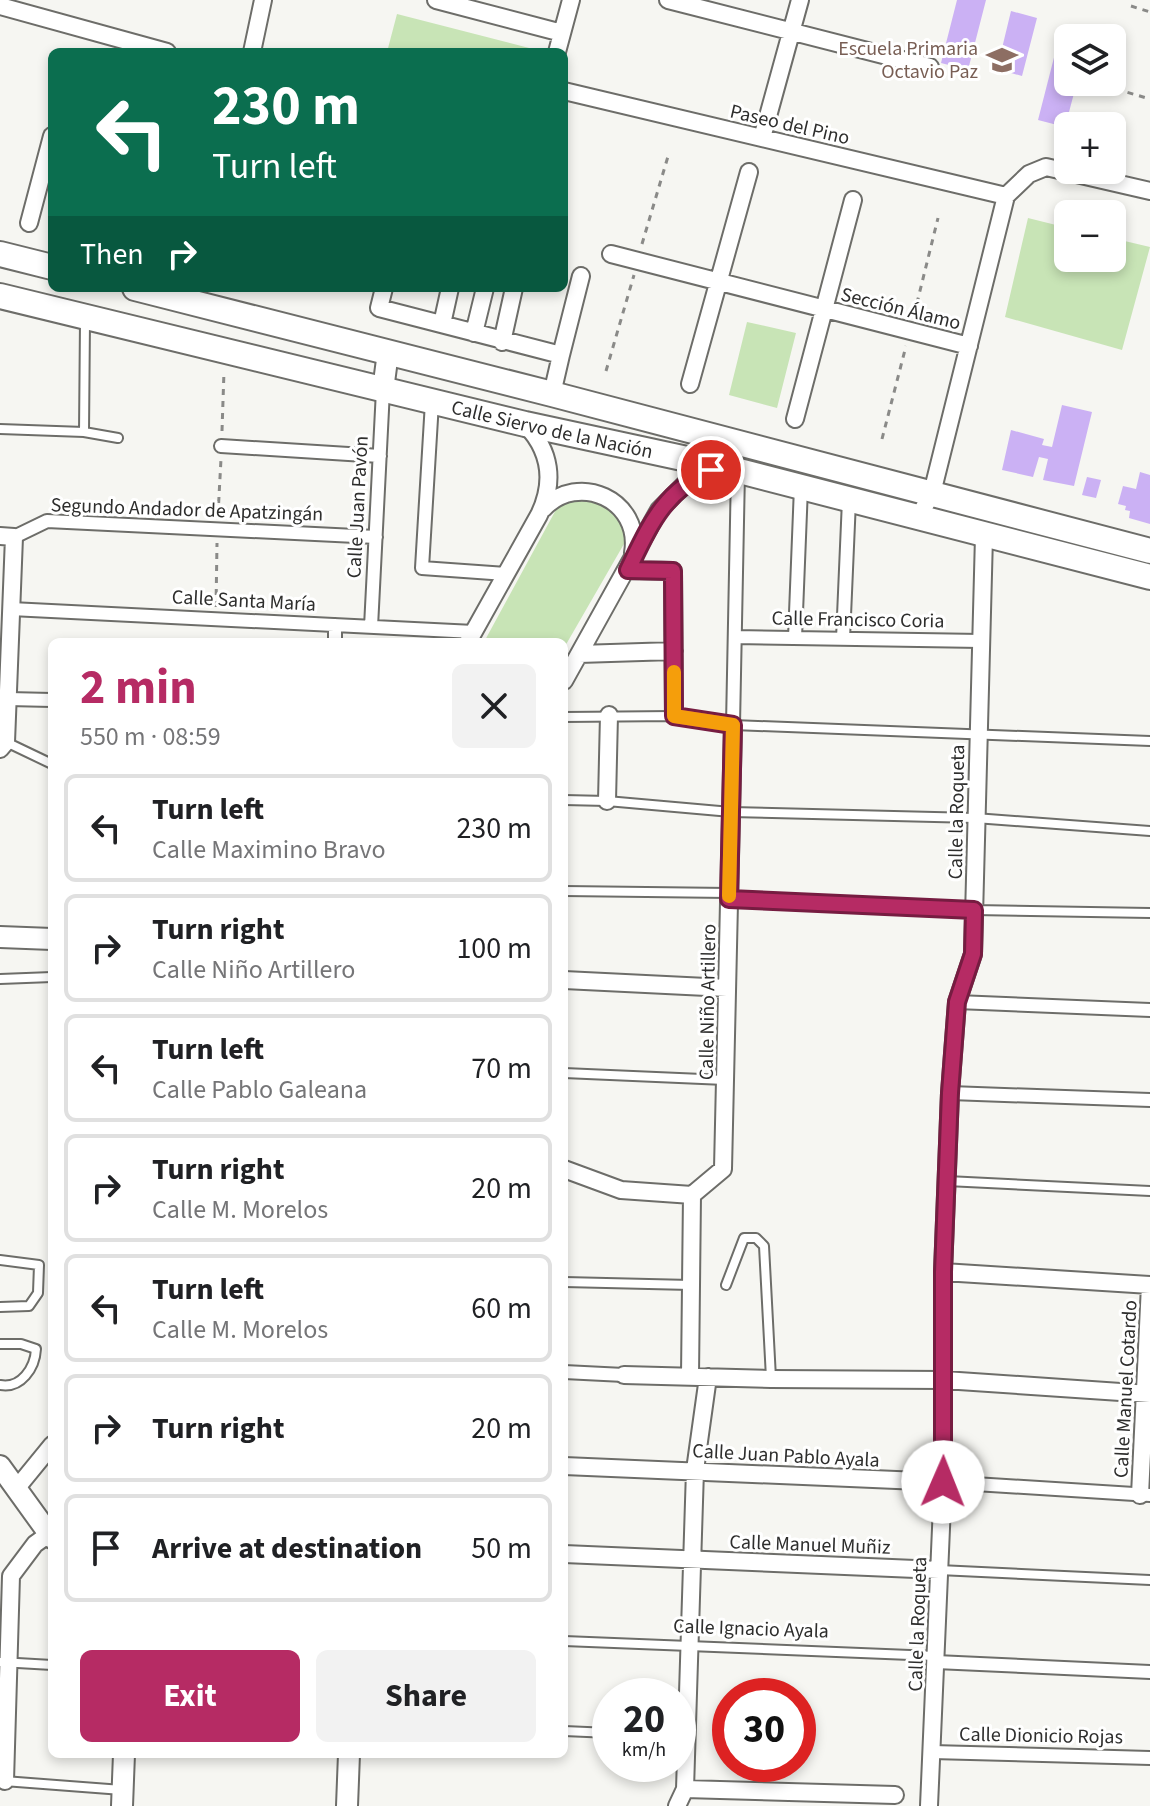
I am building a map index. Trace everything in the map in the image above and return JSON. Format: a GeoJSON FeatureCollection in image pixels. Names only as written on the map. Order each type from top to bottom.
{"type":"FeatureCollection","features":[{"type":"Feature","properties":{"kind":"main road"},"geometry":{"type":"LineString","coordinates":[[0,254],[48,266]]}},
{"type":"Feature","properties":{"kind":"main road","name":"Calle Siervo de la Nación"},"geometry":{"type":"LineString","coordinates":[[151,292],[1150,551]]}},
{"type":"Feature","properties":{"kind":"main road","name":"Calle Siervo de la Nación"},"geometry":{"type":"LineString","coordinates":[[0,296],[432,402],[731,469],[1150,577]]}},
{"type":"Feature","properties":{"kind":"street"},"geometry":{"type":"LineString","coordinates":[[253,48],[263,0]]}},
{"type":"Feature","properties":{"kind":"street"},"geometry":{"type":"LineString","coordinates":[[436,0],[562,33]]}},
{"type":"Feature","properties":{"kind":"street"},"geometry":{"type":"LineString","coordinates":[[558,48],[571,0]]}},
{"type":"Feature","properties":{"kind":"street"},"geometry":{"type":"LineString","coordinates":[[668,0],[930,67]]}},
{"type":"Feature","properties":{"kind":"street"},"geometry":{"type":"LineString","coordinates":[[762,138],[800,0]]}},
{"type":"Feature","properties":{"kind":"street"},"geometry":{"type":"LineString","coordinates":[[0,4],[153,48]]}},
{"type":"Feature","properties":{"kind":"street","name":"Paseo del Pino"},"geometry":{"type":"LineString","coordinates":[[568,92],[1006,196]]}},
{"type":"Feature","properties":{"kind":"street"},"geometry":{"type":"LineString","coordinates":[[29,223],[48,151]]}},
{"type":"Feature","properties":{"kind":"street"},"geometry":{"type":"LineString","coordinates":[[918,518],[932,493],[1006,196],[1029,174],[1046,167],[1150,191]]}},
{"type":"Feature","properties":{"kind":"street"},"geometry":{"type":"LineString","coordinates":[[690,384],[749,172]]}},
{"type":"Feature","properties":{"kind":"street","name":"Sección Álamo"},"geometry":{"type":"LineString","coordinates":[[795,419],[853,200]]}},
{"type":"Feature","properties":{"kind":"street","name":"Sección Álamo"},"geometry":{"type":"LineString","coordinates":[[611,254],[969,346]]}},
{"type":"Feature","properties":{"kind":"street"},"geometry":{"type":"LineString","coordinates":[[552,394],[581,276]]}},
{"type":"Feature","properties":{"kind":"street"},"geometry":{"type":"LineString","coordinates":[[383,292],[379,308],[561,355]]}},
{"type":"Feature","properties":{"kind":"street"},"geometry":{"type":"LineString","coordinates":[[442,324],[449,292]]}},
{"type":"Feature","properties":{"kind":"street"},"geometry":{"type":"LineString","coordinates":[[474,333],[484,292]]}},
{"type":"Feature","properties":{"kind":"street"},"geometry":{"type":"LineString","coordinates":[[502,342],[513,292]]}},
{"type":"Feature","properties":{"kind":"street"},"geometry":{"type":"LineString","coordinates":[[383,390],[388,352]]}},
{"type":"Feature","properties":{"kind":"street","name":"Calle Juan Pavón"},"geometry":{"type":"LineString","coordinates":[[371,627],[383,390]]}},
{"type":"Feature","properties":{"kind":"street"},"geometry":{"type":"LineString","coordinates":[[432,402],[422,568],[506,574]]}},
{"type":"Feature","properties":{"kind":"street"},"geometry":{"type":"LineString","coordinates":[[471,637],[539,515],[548,492],[549,468],[541,444],[525,424]]}},
{"type":"Feature","properties":{"kind":"street"},"geometry":{"type":"LineString","coordinates":[[221,446],[380,456]]}},
{"type":"Feature","properties":{"kind":"street"},"geometry":{"type":"LineString","coordinates":[[568,674],[667,500],[699,476],[731,469]]}},
{"type":"Feature","properties":{"kind":"street","name":"Calle Niño Artillero"},"geometry":{"type":"LineString","coordinates":[[692,1195],[723,1169],[735,637],[731,469]]}},
{"type":"Feature","properties":{"kind":"street"},"geometry":{"type":"LineString","coordinates":[[795,638],[801,487]]}},
{"type":"Feature","properties":{"kind":"street"},"geometry":{"type":"LineString","coordinates":[[539,515],[554,499],[565,494],[587,491],[609,498],[626,514],[634,536],[628,570]]}},
{"type":"Feature","properties":{"kind":"street"},"geometry":{"type":"LineString","coordinates":[[843,639],[849,500]]}},
{"type":"Feature","properties":{"kind":"street","name":"Segundo Andador de Apatzingán"},"geometry":{"type":"LineString","coordinates":[[7,536],[47,521],[376,537]]}},
{"type":"Feature","properties":{"kind":"street"},"geometry":{"type":"LineString","coordinates":[[3,745],[11,609],[7,536]]}},
{"type":"Feature","properties":{"kind":"street","name":"Calle la Roqueta"},"geometry":{"type":"LineString","coordinates":[[929,1806],[943,1482],[946,1181],[957,1002],[973,954],[984,536]]}},
{"type":"Feature","properties":{"kind":"street"},"geometry":{"type":"LineString","coordinates":[[628,570],[673,571],[674,716]]}},
{"type":"Feature","properties":{"kind":"street","name":"Calle Santa María"},"geometry":{"type":"LineString","coordinates":[[11,609],[371,627],[471,637]]}},
{"type":"Feature","properties":{"kind":"street"},"geometry":{"type":"LineString","coordinates":[[335,625],[335,638]]}},
{"type":"Feature","properties":{"kind":"street","name":"Calle Francisco Coria"},"geometry":{"type":"LineString","coordinates":[[735,637],[981,641]]}},
{"type":"Feature","properties":{"kind":"street"},"geometry":{"type":"LineString","coordinates":[[579,654],[674,651]]}},
{"type":"Feature","properties":{"kind":"street"},"geometry":{"type":"LineString","coordinates":[[8,699],[48,700]]}},
{"type":"Feature","properties":{"kind":"street"},"geometry":{"type":"LineString","coordinates":[[607,801],[609,715]]}},
{"type":"Feature","properties":{"kind":"street"},"geometry":{"type":"LineString","coordinates":[[0,937],[48,939]]}},
{"type":"Feature","properties":{"kind":"street"},"geometry":{"type":"LineString","coordinates":[[568,980],[727,988]]}},
{"type":"Feature","properties":{"kind":"street"},"geometry":{"type":"LineString","coordinates":[[957,1002],[1150,1010]]}},
{"type":"Feature","properties":{"kind":"street"},"geometry":{"type":"LineString","coordinates":[[950,1093],[1150,1100]]}},
{"type":"Feature","properties":{"kind":"street"},"geometry":{"type":"LineString","coordinates":[[568,1170],[621,1190],[692,1195],[690,1376]]}},
{"type":"Feature","properties":{"kind":"street"},"geometry":{"type":"LineString","coordinates":[[943,1272],[1150,1285]]}},
{"type":"Feature","properties":{"kind":"street","name":"Calle Manuel Cotardo"},"geometry":{"type":"LineString","coordinates":[[1145,1495],[1150,1285]]}},
{"type":"Feature","properties":{"kind":"street"},"geometry":{"type":"LineString","coordinates":[[568,1372],[771,1379],[944,1380],[1148,1394]]}},
{"type":"Feature","properties":{"kind":"street"},"geometry":{"type":"LineString","coordinates":[[686,1678],[695,1470],[708,1377]]}},
{"type":"Feature","properties":{"kind":"street"},"geometry":{"type":"LineString","coordinates":[[16,1489],[48,1450]]}},
{"type":"Feature","properties":{"kind":"street"},"geometry":{"type":"LineString","coordinates":[[0,1466],[48,1532]]}},
{"type":"Feature","properties":{"kind":"street","name":"Calle Juan Pablo Ayala"},"geometry":{"type":"LineString","coordinates":[[568,1466],[943,1482],[1145,1495]]}},
{"type":"Feature","properties":{"kind":"street"},"geometry":{"type":"LineString","coordinates":[[2,1781],[6,1576],[35,1544],[48,1538]]}},
{"type":"Feature","properties":{"kind":"street","name":"Calle Manuel Muñiz"},"geometry":{"type":"LineString","coordinates":[[568,1554],[939,1570]]}},
{"type":"Feature","properties":{"kind":"street","name":"Calle Ignacio Ayala"},"geometry":{"type":"LineString","coordinates":[[936,1659],[1150,1672]]}},
{"type":"Feature","properties":{"kind":"street","name":"Calle Dionicio Rojas"},"geometry":{"type":"LineString","coordinates":[[932,1752],[1150,1758]]}},
{"type":"Feature","properties":{"kind":"street"},"geometry":{"type":"LineString","coordinates":[[122,1798],[124,1758]]}},
{"type":"Feature","properties":{"kind":"street"},"geometry":{"type":"LineString","coordinates":[[347,1806],[349,1758]]}},
{"type":"Feature","properties":{"kind":"street"},"geometry":{"type":"LineString","coordinates":[[677,1806],[685,1789],[685,1782]]}},
{"type":"Feature","properties":{"kind":"street"},"geometry":{"type":"LineString","coordinates":[[685,1789],[821,1799],[895,1795]]}},
{"type":"Feature","properties":{"kind":"lane"},"geometry":{"type":"LineString","coordinates":[[84,432],[85,315]]}},
{"type":"Feature","properties":{"kind":"lane"},"geometry":{"type":"LineString","coordinates":[[0,429],[84,432],[118,438]]}},
{"type":"Feature","properties":{"kind":"lane"},"geometry":{"type":"LineString","coordinates":[[568,717],[674,716],[733,725],[1150,741]]}},
{"type":"Feature","properties":{"kind":"lane"},"geometry":{"type":"LineString","coordinates":[[3,745],[48,762]]}},
{"type":"Feature","properties":{"kind":"lane"},"geometry":{"type":"LineString","coordinates":[[568,800],[731,812],[975,818],[1150,831]]}},
{"type":"Feature","properties":{"kind":"lane"},"geometry":{"type":"LineString","coordinates":[[568,891],[729,896],[974,910],[1150,913]]}},
{"type":"Feature","properties":{"kind":"lane"},"geometry":{"type":"LineString","coordinates":[[0,979],[48,977]]}},
{"type":"Feature","properties":{"kind":"lane"},"geometry":{"type":"LineString","coordinates":[[568,1073],[725,1080]]}},
{"type":"Feature","properties":{"kind":"lane"},"geometry":{"type":"LineString","coordinates":[[946,1181],[1150,1191]]}},
{"type":"Feature","properties":{"kind":"lane"},"geometry":{"type":"LineString","coordinates":[[726,1285],[744,1238],[756,1238],[764,1246],[771,1379]]}},
{"type":"Feature","properties":{"kind":"lane"},"geometry":{"type":"LineString","coordinates":[[0,1260],[39,1265],[38,1293],[29,1306],[0,1307]]}},
{"type":"Feature","properties":{"kind":"lane"},"geometry":{"type":"LineString","coordinates":[[568,1282],[691,1285]]}},
{"type":"Feature","properties":{"kind":"lane"},"geometry":{"type":"LineString","coordinates":[[0,1344],[21,1344],[36,1349],[23,1380],[9,1387],[0,1385]]}},
{"type":"Feature","properties":{"kind":"lane","name":"Calle Manuel Muñiz"},"geometry":{"type":"LineString","coordinates":[[939,1570],[1150,1580]]}},
{"type":"Feature","properties":{"kind":"lane","name":"Calle Ignacio Ayala"},"geometry":{"type":"LineString","coordinates":[[568,1641],[936,1659]]}},
{"type":"Feature","properties":{"kind":"lane"},"geometry":{"type":"LineString","coordinates":[[3,1662],[48,1665]]}},
{"type":"Feature","properties":{"kind":"lane"},"geometry":{"type":"LineString","coordinates":[[568,1731],[592,1732]]}},
{"type":"Feature","properties":{"kind":"lane"},"geometry":{"type":"LineString","coordinates":[[2,1781],[122,1798]]}},
{"type":"Feature","properties":{"kind":"path"},"geometry":{"type":"LineString","coordinates":[[1131,6],[1150,12]]}},
{"type":"Feature","properties":{"kind":"path"},"geometry":{"type":"LineString","coordinates":[[1126,92],[1150,99]]}},
{"type":"Feature","properties":{"kind":"path"},"geometry":{"type":"LineString","coordinates":[[216,619],[225,350]]}},
{"type":"Feature","properties":{"kind":"green space"},"geometry":{"type":"Polygon","coordinates":[[[397,14],[529,48],[388,48],[397,14]]]}},
{"type":"Feature","properties":{"kind":"green space"},"geometry":{"type":"Polygon","coordinates":[[[1028,218],[1054,224],[1054,272],[1126,272],[1126,241],[1150,247],[1122,350],[1005,317],[1028,218]]]}},
{"type":"Feature","properties":{"kind":"green space"},"geometry":{"type":"Polygon","coordinates":[[[747,322],[796,333],[777,408],[729,395],[747,322]]]}},
{"type":"Feature","properties":{"kind":"green space"},"geometry":{"type":"Polygon","coordinates":[[[585,492],[623,514],[628,537],[568,641],[568,638],[486,638],[558,506],[585,492]]]}},
{"type":"Feature","properties":{"kind":"building"},"geometry":{"type":"Polygon","coordinates":[[[957,0],[986,0],[968,70],[941,63],[957,0]]]}},
{"type":"Feature","properties":{"kind":"building"},"geometry":{"type":"Polygon","coordinates":[[[1011,11],[1037,18],[1022,76],[997,69],[1011,11]]]}},
{"type":"Feature","properties":{"kind":"building"},"geometry":{"type":"Polygon","coordinates":[[[1054,58],[1054,96],[1073,96],[1069,112],[1054,112],[1054,124],[1038,120],[1054,58]]]}},
{"type":"Feature","properties":{"kind":"building"},"geometry":{"type":"Polygon","coordinates":[[[1062,405],[1092,412],[1074,486],[1043,480],[1048,459],[1039,457],[1033,477],[1002,470],[1011,430],[1044,439],[1042,445],[1052,447],[1062,405]]]}},
{"type":"Feature","properties":{"kind":"building"},"geometry":{"type":"Polygon","coordinates":[[[1140,472],[1150,475],[1150,524],[1129,518],[1130,511],[1118,504],[1123,486],[1136,489],[1140,472]]]}},
{"type":"Feature","properties":{"kind":"building"},"geometry":{"type":"Polygon","coordinates":[[[1087,477],[1101,480],[1096,498],[1082,495],[1087,477]]]}},
{"type":"Feature","properties":{"kind":"slow traffic"},"geometry":{"type":"LineString","coordinates":[[674,672],[674,716],[733,725],[729,896]]}},
{"type":"Feature","properties":{"kind":"place","name":"Escuela Primaria Octavio Paz"},"geometry":{"type":"Point","coordinates":[1002,60]}},
{"type":"Feature","properties":{"kind":"route"},"geometry":{"type":"LineString","coordinates":[[711,470],[687,482],[667,500],[628,570],[673,571],[674,716],[733,725],[729,899],[974,910],[973,954],[957,1002],[950,1093],[943,1272],[943,1482]]}}]}
